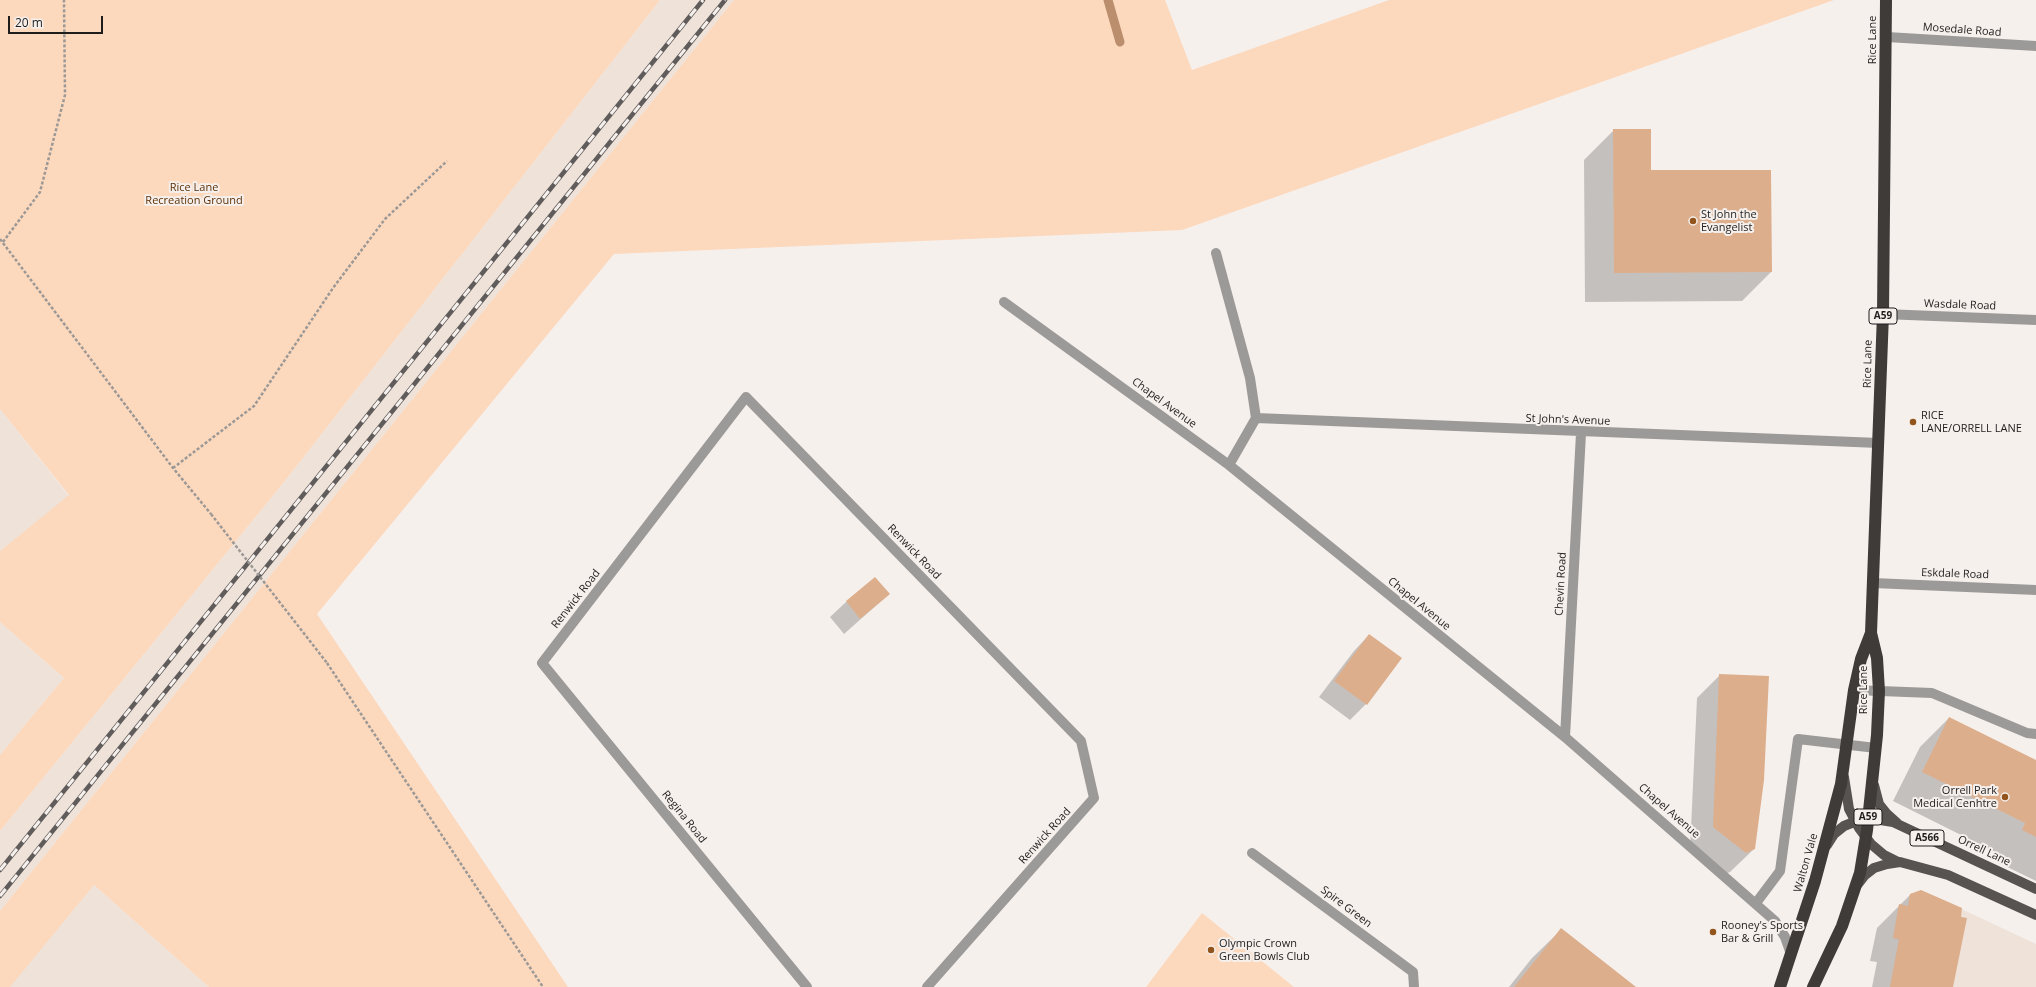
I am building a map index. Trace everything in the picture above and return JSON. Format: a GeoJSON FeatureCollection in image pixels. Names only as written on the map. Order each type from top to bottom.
{"type":"FeatureCollection","features":[{"type":"Feature","properties":{"kind":"highway","name":"Rice Lane"},"geometry":{"type":"LineString","coordinates":[[1876,748],[1879,691],[1877,658],[1871,633],[1883,314],[1887,37],[1886,0]]}},
{"type":"Feature","properties":{"kind":"highway","name":"Rice Lane"},"geometry":{"type":"LineString","coordinates":[[1848,745],[1854,690],[1861,659],[1871,633]]}},
{"type":"Feature","properties":{"kind":"highway","name":"Walton Vale"},"geometry":{"type":"LineString","coordinates":[[1780,987],[1824,850],[1844,769],[1848,745]]}},
{"type":"Feature","properties":{"kind":"highway","name":"A59"},"geometry":{"type":"LineString","coordinates":[[1813,987],[1842,926],[1857,885],[1866,837],[1876,748]]}},
{"type":"Feature","properties":{"kind":"main road"},"geometry":{"type":"LineString","coordinates":[[1844,769],[1846,796],[1849,809],[1866,837],[1884,855],[1900,862],[1948,875],[2036,915]]}},
{"type":"Feature","properties":{"kind":"main road","name":"Orrell Lane"},"geometry":{"type":"LineString","coordinates":[[1873,779],[1879,804],[1899,825]]}},
{"type":"Feature","properties":{"kind":"main road","name":"Orrell Lane"},"geometry":{"type":"LineString","coordinates":[[1824,850],[1834,834],[1844,826],[1856,821],[1868,819],[1893,822],[2036,889]]}},
{"type":"Feature","properties":{"kind":"main road"},"geometry":{"type":"LineString","coordinates":[[1857,885],[1864,875],[1874,868],[1900,862]]}},
{"type":"Feature","properties":{"kind":"street","name":"Mosedale Road"},"geometry":{"type":"LineString","coordinates":[[1887,37],[2036,46]]}},
{"type":"Feature","properties":{"kind":"street"},"geometry":{"type":"LineString","coordinates":[[1216,253],[1250,378],[1256,418],[1229,465]]}},
{"type":"Feature","properties":{"kind":"street","name":"Chapel Avenue"},"geometry":{"type":"LineString","coordinates":[[1004,302],[1229,465],[1565,737],[1775,921],[1785,937],[1791,954]]}},
{"type":"Feature","properties":{"kind":"street","name":"Wasdale Road"},"geometry":{"type":"LineString","coordinates":[[1883,314],[2036,320]]}},
{"type":"Feature","properties":{"kind":"street","name":"Renwick Road"},"geometry":{"type":"LineString","coordinates":[[542,663],[746,397],[1081,741],[1094,798],[927,987]]}},
{"type":"Feature","properties":{"kind":"street","name":"St John's Avenue"},"geometry":{"type":"LineString","coordinates":[[1256,418],[1581,433],[1879,443]]}},
{"type":"Feature","properties":{"kind":"street","name":"Chevin Road"},"geometry":{"type":"LineString","coordinates":[[1565,737],[1581,433]]}},
{"type":"Feature","properties":{"kind":"street","name":"Eskdale Road"},"geometry":{"type":"LineString","coordinates":[[1873,583],[2036,590]]}},
{"type":"Feature","properties":{"kind":"street","name":"Regina Road"},"geometry":{"type":"LineString","coordinates":[[542,663],[807,987]]}},
{"type":"Feature","properties":{"kind":"street"},"geometry":{"type":"LineString","coordinates":[[1854,690],[1932,692],[2026,733],[2036,734]]}},
{"type":"Feature","properties":{"kind":"street"},"geometry":{"type":"LineString","coordinates":[[1756,903],[1780,870],[1798,739],[1876,748]]}},
{"type":"Feature","properties":{"kind":"street","name":"Spire Green"},"geometry":{"type":"LineString","coordinates":[[1252,853],[1413,972],[1414,987]]}},
{"type":"Feature","properties":{"kind":"path"},"geometry":{"type":"LineString","coordinates":[[3,242],[40,192],[65,95],[64,0]]}},
{"type":"Feature","properties":{"kind":"path"},"geometry":{"type":"LineString","coordinates":[[173,468],[254,406],[333,288],[385,219],[447,161]]}},
{"type":"Feature","properties":{"kind":"path"},"geometry":{"type":"LineString","coordinates":[[0,239],[173,468],[328,662],[543,987]]}},
{"type":"Feature","properties":{"kind":"shaded area"},"geometry":{"type":"Polygon","coordinates":[[[660,0],[734,0],[0,911],[0,831],[288,477],[660,0]]]}},
{"type":"Feature","properties":{"kind":"shaded area"},"geometry":{"type":"Polygon","coordinates":[[[0,409],[69,496],[0,551],[0,409]]]}},
{"type":"Feature","properties":{"kind":"shaded area"},"geometry":{"type":"Polygon","coordinates":[[[0,622],[64,678],[0,755],[0,622]]]}},
{"type":"Feature","properties":{"kind":"shaded area"},"geometry":{"type":"Polygon","coordinates":[[[94,885],[209,987],[9,987],[94,885]]]}},
{"type":"Feature","properties":{"kind":"shaded area"},"geometry":{"type":"Polygon","coordinates":[[[1921,890],[2036,944],[2036,987],[1890,987],[1899,940],[1893,938],[1899,904],[1908,906],[1910,894],[1921,890]]]}},
{"type":"Feature","properties":{"kind":"green space","name":"Rice Lane Recreation Ground"},"geometry":{"type":"Polygon","coordinates":[[[0,0],[660,0],[288,477],[0,831],[0,755],[64,678],[0,622],[0,551],[69,495],[0,409],[0,0]]]}},
{"type":"Feature","properties":{"kind":"green space"},"geometry":{"type":"Polygon","coordinates":[[[734,0],[1165,0],[1192,70],[1389,0],[1834,0],[1182,230],[614,254],[317,614],[568,987],[209,987],[94,885],[10,987],[0,987],[0,911],[734,0]]]}},
{"type":"Feature","properties":{"kind":"green space","name":"Olympic Crown Green Bowls Club"},"geometry":{"type":"Polygon","coordinates":[[[1202,913],[1294,987],[1146,987],[1202,913]]]}},
{"type":"Feature","properties":{"kind":"building","name":"St John the Evangelist"},"geometry":{"type":"Polygon","coordinates":[[[1613,129],[1651,129],[1651,170],[1771,170],[1772,272],[1614,273],[1613,129]]]}},
{"type":"Feature","properties":{"kind":"building"},"geometry":{"type":"Polygon","coordinates":[[[875,577],[890,594],[860,619],[846,601],[875,577]]]}},
{"type":"Feature","properties":{"kind":"building"},"geometry":{"type":"Polygon","coordinates":[[[1369,634],[1402,658],[1367,705],[1334,681],[1369,634]]]}},
{"type":"Feature","properties":{"kind":"building"},"geometry":{"type":"Polygon","coordinates":[[[1719,674],[1769,676],[1764,780],[1755,849],[1746,853],[1713,827],[1719,674]]]}},
{"type":"Feature","properties":{"kind":"building","name":"Orrell Park Medical Cenhtre"},"geometry":{"type":"Polygon","coordinates":[[[1949,717],[2036,760],[2036,837],[2022,830],[2025,823],[1922,772],[1949,717]]]}},
{"type":"Feature","properties":{"kind":"building"},"geometry":{"type":"Polygon","coordinates":[[[1921,890],[1962,908],[1961,917],[1967,918],[1953,987],[1890,987],[1899,939],[1893,938],[1899,904],[1908,906],[1910,894],[1921,890]]]}},
{"type":"Feature","properties":{"kind":"building"},"geometry":{"type":"Polygon","coordinates":[[[1561,928],[1636,987],[1514,987],[1561,928]]]}},
{"type":"Feature","properties":{"kind":"waterway"},"geometry":{"type":"LineString","coordinates":[[1108,0],[1120,42]]}},
{"type":"Feature","properties":{"kind":"railway"},"geometry":{"type":"LineString","coordinates":[[0,870],[703,0]]}},
{"type":"Feature","properties":{"kind":"railway"},"geometry":{"type":"LineString","coordinates":[[0,896],[725,0]]}},
{"type":"Feature","properties":{"kind":"place","name":"St John the Evangelist"},"geometry":{"type":"Point","coordinates":[1693,221]}},
{"type":"Feature","properties":{"kind":"place","name":"RICE LANE/ORRELL LANE"},"geometry":{"type":"Point","coordinates":[1913,422]}},
{"type":"Feature","properties":{"kind":"place","name":"Orrell Park Medical Cenhtre"},"geometry":{"type":"Point","coordinates":[2005,797]}},
{"type":"Feature","properties":{"kind":"place","name":"Rooney's Sports Bar & Grill"},"geometry":{"type":"Point","coordinates":[1713,932]}},
{"type":"Feature","properties":{"kind":"place","name":"Olympic Crown Green Bowls Club"},"geometry":{"type":"Point","coordinates":[1211,950]}}]}
